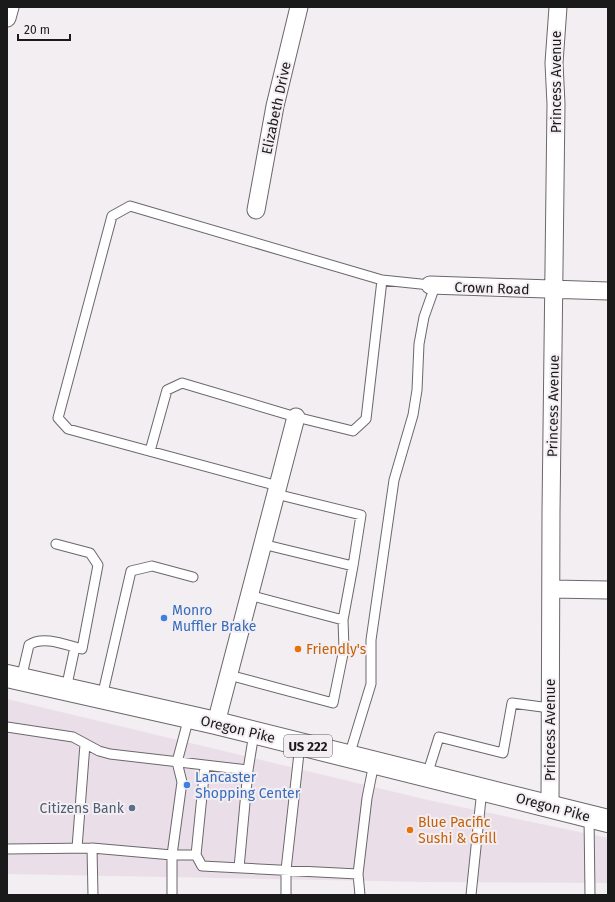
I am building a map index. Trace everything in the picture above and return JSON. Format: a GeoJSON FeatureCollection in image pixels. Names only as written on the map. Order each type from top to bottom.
{"type":"FeatureCollection","features":[{"type":"Feature","properties":{"kind":"highway","name":"Oregon Pike"},"geometry":{"type":"LineString","coordinates":[[14,677],[254,732],[598,819]]}},
{"type":"Feature","properties":{"kind":"street"},"geometry":{"type":"LineString","coordinates":[[7,18],[10,7]]}},
{"type":"Feature","properties":{"kind":"street","name":"Elizabeth Drive"},"geometry":{"type":"LineString","coordinates":[[256,210],[275,106],[299,7]]}},
{"type":"Feature","properties":{"kind":"street","name":"Princess Avenue"},"geometry":{"type":"LineString","coordinates":[[550,806],[556,104],[554,63],[558,7]]}},
{"type":"Feature","properties":{"kind":"street","name":"Crown Road"},"geometry":{"type":"LineString","coordinates":[[433,286],[608,291]]}},
{"type":"Feature","properties":{"kind":"street"},"geometry":{"type":"LineString","coordinates":[[216,723],[296,417]]}},
{"type":"Feature","properties":{"kind":"street"},"geometry":{"type":"LineString","coordinates":[[551,589],[608,590]]}},
{"type":"Feature","properties":{"kind":"lane"},"geometry":{"type":"LineString","coordinates":[[229,675],[333,703],[344,649],[343,620],[361,515],[150,451],[68,429],[58,418],[112,216],[130,206],[382,280],[433,286],[424,317],[419,344],[417,390],[413,415],[394,480],[371,640],[371,684],[349,756]]}},
{"type":"Feature","properties":{"kind":"lane"},"geometry":{"type":"LineString","coordinates":[[150,451],[167,390],[182,383],[296,417],[353,431],[366,418],[382,280]]}},
{"type":"Feature","properties":{"kind":"lane"},"geometry":{"type":"LineString","coordinates":[[14,677],[29,645],[36,640],[82,649],[98,565],[90,553],[56,544]]}},
{"type":"Feature","properties":{"kind":"lane"},"geometry":{"type":"LineString","coordinates":[[262,544],[352,566]]}},
{"type":"Feature","properties":{"kind":"lane"},"geometry":{"type":"LineString","coordinates":[[102,697],[130,571],[152,566],[193,577]]}},
{"type":"Feature","properties":{"kind":"lane"},"geometry":{"type":"LineString","coordinates":[[249,595],[343,620]]}},
{"type":"Feature","properties":{"kind":"lane"},"geometry":{"type":"LineString","coordinates":[[66,689],[74,647]]}},
{"type":"Feature","properties":{"kind":"lane"},"geometry":{"type":"LineString","coordinates":[[427,775],[439,737],[503,753],[512,703],[550,708]]}},
{"type":"Feature","properties":{"kind":"lane"},"geometry":{"type":"LineString","coordinates":[[172,895],[172,855],[182,782],[177,762],[189,717]]}},
{"type":"Feature","properties":{"kind":"lane"},"geometry":{"type":"LineString","coordinates":[[7,727],[64,735],[78,739],[84,744],[110,754],[248,770]]}},
{"type":"Feature","properties":{"kind":"lane"},"geometry":{"type":"LineString","coordinates":[[239,868],[248,770],[254,732]]}},
{"type":"Feature","properties":{"kind":"lane"},"geometry":{"type":"LineString","coordinates":[[77,848],[84,744]]}},
{"type":"Feature","properties":{"kind":"lane"},"geometry":{"type":"LineString","coordinates":[[286,895],[286,870],[300,744]]}},
{"type":"Feature","properties":{"kind":"lane"},"geometry":{"type":"LineString","coordinates":[[360,895],[358,874],[367,798],[374,762]]}},
{"type":"Feature","properties":{"kind":"lane"},"geometry":{"type":"LineString","coordinates":[[205,766],[196,855],[202,866],[358,874]]}},
{"type":"Feature","properties":{"kind":"lane"},"geometry":{"type":"LineString","coordinates":[[471,895],[482,789]]}},
{"type":"Feature","properties":{"kind":"lane"},"geometry":{"type":"LineString","coordinates":[[590,895],[598,819]]}},
{"type":"Feature","properties":{"kind":"lane"},"geometry":{"type":"LineString","coordinates":[[92,848],[94,895]]}},
{"type":"Feature","properties":{"kind":"lane"},"geometry":{"type":"LineString","coordinates":[[7,849],[92,848],[172,855],[196,855]]}},
{"type":"Feature","properties":{"kind":"shaded area","name":"Lancaster Shopping Center"},"geometry":{"type":"Polygon","coordinates":[[[7,699],[428,800],[608,838],[608,883],[426,882],[7,874],[7,699]]]}},
{"type":"Feature","properties":{"kind":"place","name":"Monro Muffler Brake"},"geometry":{"type":"Point","coordinates":[164,618]}},
{"type":"Feature","properties":{"kind":"place","name":"Friendly's"},"geometry":{"type":"Point","coordinates":[298,649]}},
{"type":"Feature","properties":{"kind":"place","name":"Lancaster Shopping Center"},"geometry":{"type":"Point","coordinates":[187,785]}},
{"type":"Feature","properties":{"kind":"place","name":"Citizens Bank"},"geometry":{"type":"Point","coordinates":[132,808]}},
{"type":"Feature","properties":{"kind":"place","name":"Blue Pacific Sushi & Grill"},"geometry":{"type":"Point","coordinates":[410,830]}}]}
